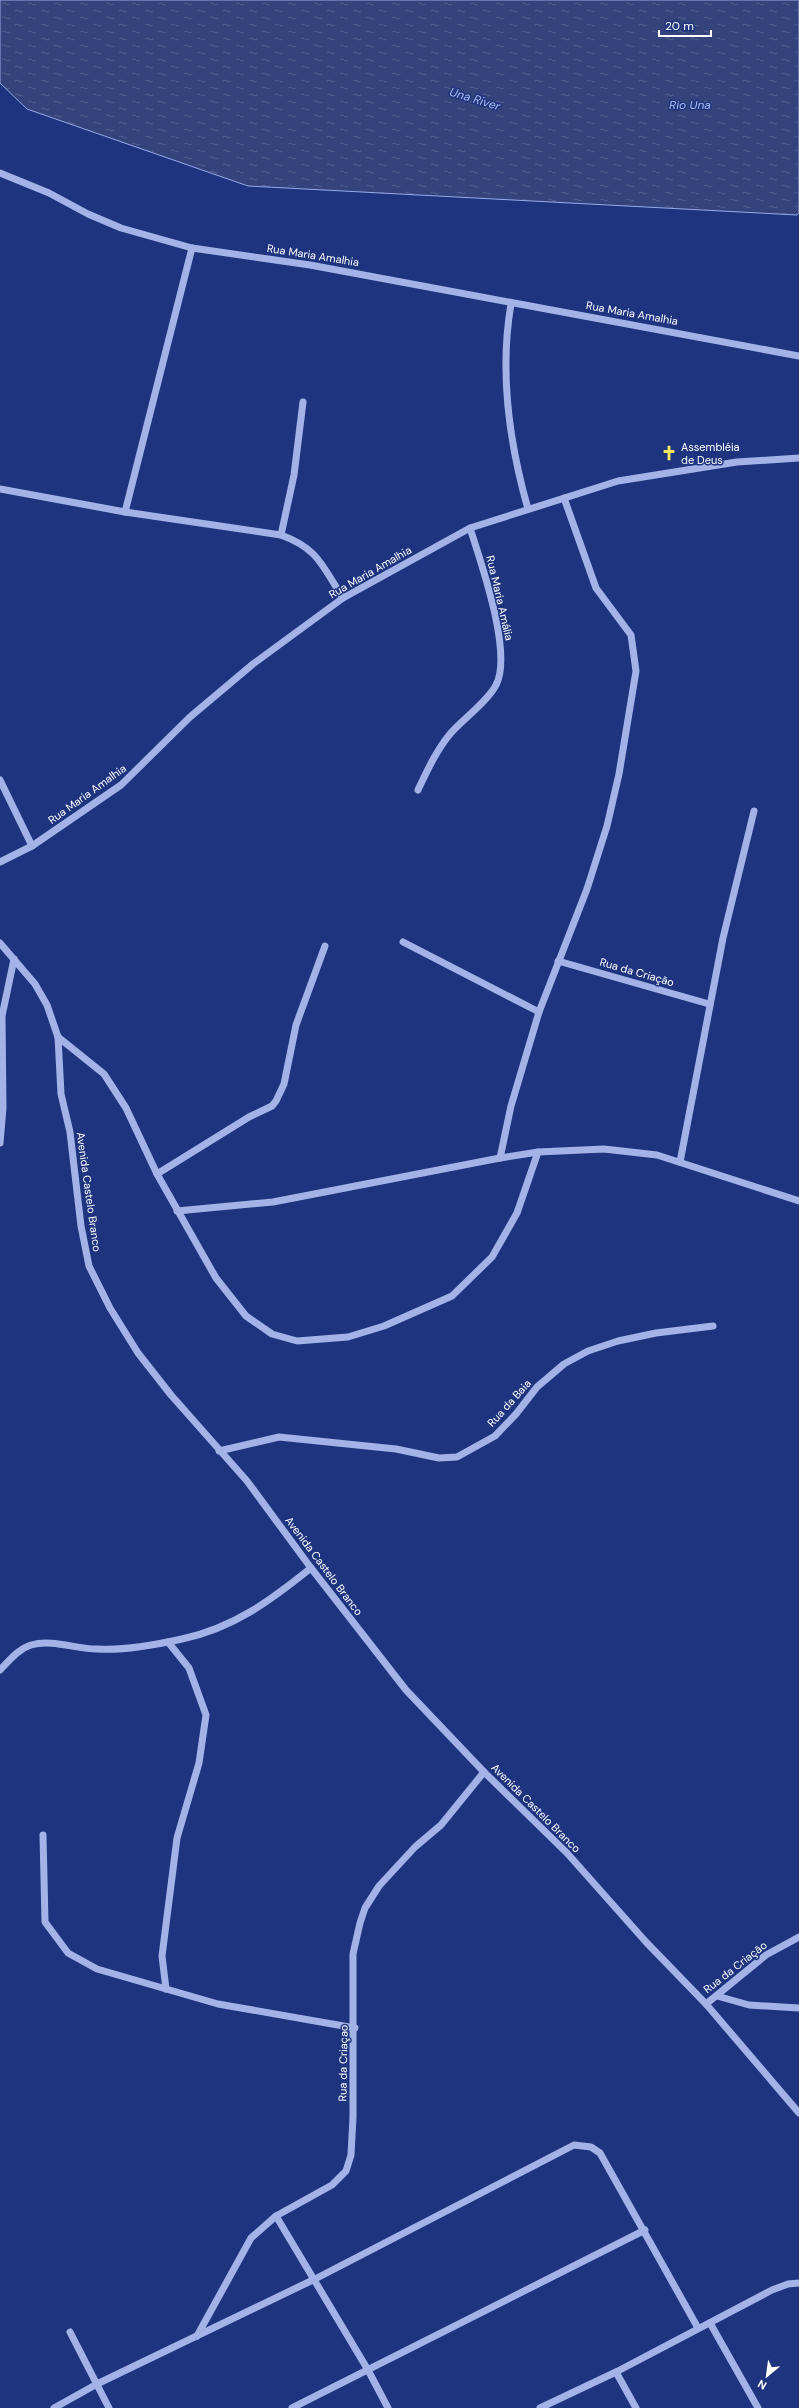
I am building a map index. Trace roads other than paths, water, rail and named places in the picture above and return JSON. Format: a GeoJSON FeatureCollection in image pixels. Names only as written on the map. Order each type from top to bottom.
{"type":"FeatureCollection","features":[{"type":"Feature","properties":{"kind":"street","name":"Rua Maria Amalhia"},"geometry":{"type":"LineString","coordinates":[[0,173],[49,193],[88,214],[121,228],[192,248],[310,265],[510,304],[799,356]]}},
{"type":"Feature","properties":{"kind":"street"},"geometry":{"type":"LineString","coordinates":[[125,512],[192,248]]}},
{"type":"Feature","properties":{"kind":"street"},"geometry":{"type":"LineString","coordinates":[[510,304],[506,339],[506,394],[519,478],[528,509]]}},
{"type":"Feature","properties":{"kind":"street"},"geometry":{"type":"LineString","coordinates":[[281,536],[294,475],[303,402]]}},
{"type":"Feature","properties":{"kind":"street","name":"Rua Maria Amalhia"},"geometry":{"type":"LineString","coordinates":[[0,862],[32,846],[121,785],[190,718],[253,664],[343,598],[470,528],[618,481],[737,462],[799,458]]}},
{"type":"Feature","properties":{"kind":"street"},"geometry":{"type":"LineString","coordinates":[[0,489],[125,512],[281,536],[298,542],[313,552],[343,598]]}},
{"type":"Feature","properties":{"kind":"street"},"geometry":{"type":"LineString","coordinates":[[500,1158],[511,1106],[539,1012],[587,889],[607,826],[618,774],[636,671],[631,635],[596,588],[564,498]]}},
{"type":"Feature","properties":{"kind":"street","name":"Rua Maria Amália"},"geometry":{"type":"LineString","coordinates":[[418,790],[439,750],[449,735],[496,686],[500,673],[501,643],[485,576],[470,528]]}},
{"type":"Feature","properties":{"kind":"street"},"geometry":{"type":"LineString","coordinates":[[0,780],[32,846]]}},
{"type":"Feature","properties":{"kind":"street"},"geometry":{"type":"LineString","coordinates":[[680,1162],[709,1004],[723,938],[754,811]]}},
{"type":"Feature","properties":{"kind":"street"},"geometry":{"type":"LineString","coordinates":[[403,942],[539,1012]]}},
{"type":"Feature","properties":{"kind":"street","name":"Avenida Castelo Branco"},"geometry":{"type":"LineString","coordinates":[[0,943],[35,984],[47,1005],[58,1037],[61,1094],[70,1132],[81,1226],[89,1266],[110,1308],[138,1353],[171,1395],[247,1481],[311,1568],[406,1690],[484,1772],[539,1824],[646,1942],[706,2004],[799,2113]]}},
{"type":"Feature","properties":{"kind":"street"},"geometry":{"type":"LineString","coordinates":[[157,1174],[249,1117],[272,1106],[276,1101],[284,1084],[296,1025],[325,946]]}},
{"type":"Feature","properties":{"kind":"street"},"geometry":{"type":"LineString","coordinates":[[0,1143],[3,1108],[2,1016],[14,959]]}},
{"type":"Feature","properties":{"kind":"street","name":"Rua da Criação"},"geometry":{"type":"LineString","coordinates":[[558,962],[709,1004]]}},
{"type":"Feature","properties":{"kind":"street"},"geometry":{"type":"LineString","coordinates":[[58,1037],[104,1074],[126,1108],[157,1174],[216,1278],[246,1316],[272,1334],[297,1341],[348,1337],[422,1311],[452,1296],[472,1279],[492,1257],[517,1213],[538,1152]]}},
{"type":"Feature","properties":{"kind":"street"},"geometry":{"type":"LineString","coordinates":[[177,1211],[273,1202],[538,1152],[597,1149],[631,1151],[657,1155],[799,1201]]}},
{"type":"Feature","properties":{"kind":"street","name":"Rua da Baia"},"geometry":{"type":"LineString","coordinates":[[220,1451],[279,1437],[396,1449],[439,1458],[457,1457],[494,1436],[516,1414],[537,1387],[564,1364],[588,1352],[618,1341],[656,1333],[714,1326]]}},
{"type":"Feature","properties":{"kind":"street"},"geometry":{"type":"LineString","coordinates":[[0,1670],[26,1647],[41,1644],[98,1650],[183,1639],[229,1623],[270,1601],[311,1568]]}},
{"type":"Feature","properties":{"kind":"street"},"geometry":{"type":"LineString","coordinates":[[166,1989],[162,1956],[177,1838],[199,1763],[206,1715],[189,1668],[168,1642]]}},
{"type":"Feature","properties":{"kind":"street","name":"Rua da Criaçao"},"geometry":{"type":"LineString","coordinates":[[197,2336],[251,2238],[276,2216],[332,2185],[346,2171],[351,2155],[352,2135],[354,2028],[353,1954],[360,1923],[366,1908],[380,1886],[415,1847],[441,1825],[484,1772]]}},
{"type":"Feature","properties":{"kind":"street"},"geometry":{"type":"LineString","coordinates":[[43,1835],[45,1922],[68,1952],[97,1969],[218,2004],[354,2028]]}},
{"type":"Feature","properties":{"kind":"street","name":"Rua da Criação"},"geometry":{"type":"LineString","coordinates":[[706,2004],[766,1955],[799,1937]]}},
{"type":"Feature","properties":{"kind":"street"},"geometry":{"type":"LineString","coordinates":[[716,1996],[749,2006],[799,2008]]}},
{"type":"Feature","properties":{"kind":"street"},"geometry":{"type":"LineString","coordinates":[[54,2408],[97,2384],[315,2279],[574,2145],[591,2147],[600,2153],[645,2230],[698,2328]]}},
{"type":"Feature","properties":{"kind":"street"},"geometry":{"type":"LineString","coordinates":[[276,2216],[315,2279],[368,2370],[388,2408]]}},
{"type":"Feature","properties":{"kind":"street"},"geometry":{"type":"LineString","coordinates":[[292,2408],[645,2230]]}},
{"type":"Feature","properties":{"kind":"street"},"geometry":{"type":"LineString","coordinates":[[540,2408],[616,2372],[772,2290],[788,2284],[799,2283]]}},
{"type":"Feature","properties":{"kind":"street"},"geometry":{"type":"LineString","coordinates":[[710,2323],[758,2408]]}},
{"type":"Feature","properties":{"kind":"street"},"geometry":{"type":"LineString","coordinates":[[70,2332],[109,2408]]}},
{"type":"Feature","properties":{"kind":"street"},"geometry":{"type":"LineString","coordinates":[[616,2372],[636,2408]]}},
{"type":"Feature","properties":{"kind":"water","name":"Rio Una"},"geometry":{"type":"Polygon","coordinates":[[[0,0],[799,0],[799,213],[797,215],[248,186],[27,109],[0,83],[0,0]]]}},
{"type":"Feature","properties":{"kind":"place","name":"Assembléia de Deus"},"geometry":{"type":"Point","coordinates":[669,453]}},
{"type":"Feature","properties":{"kind":"water label","name":"Una River"},"geometry":{"type":"Point","coordinates":[475,99]}}]}
